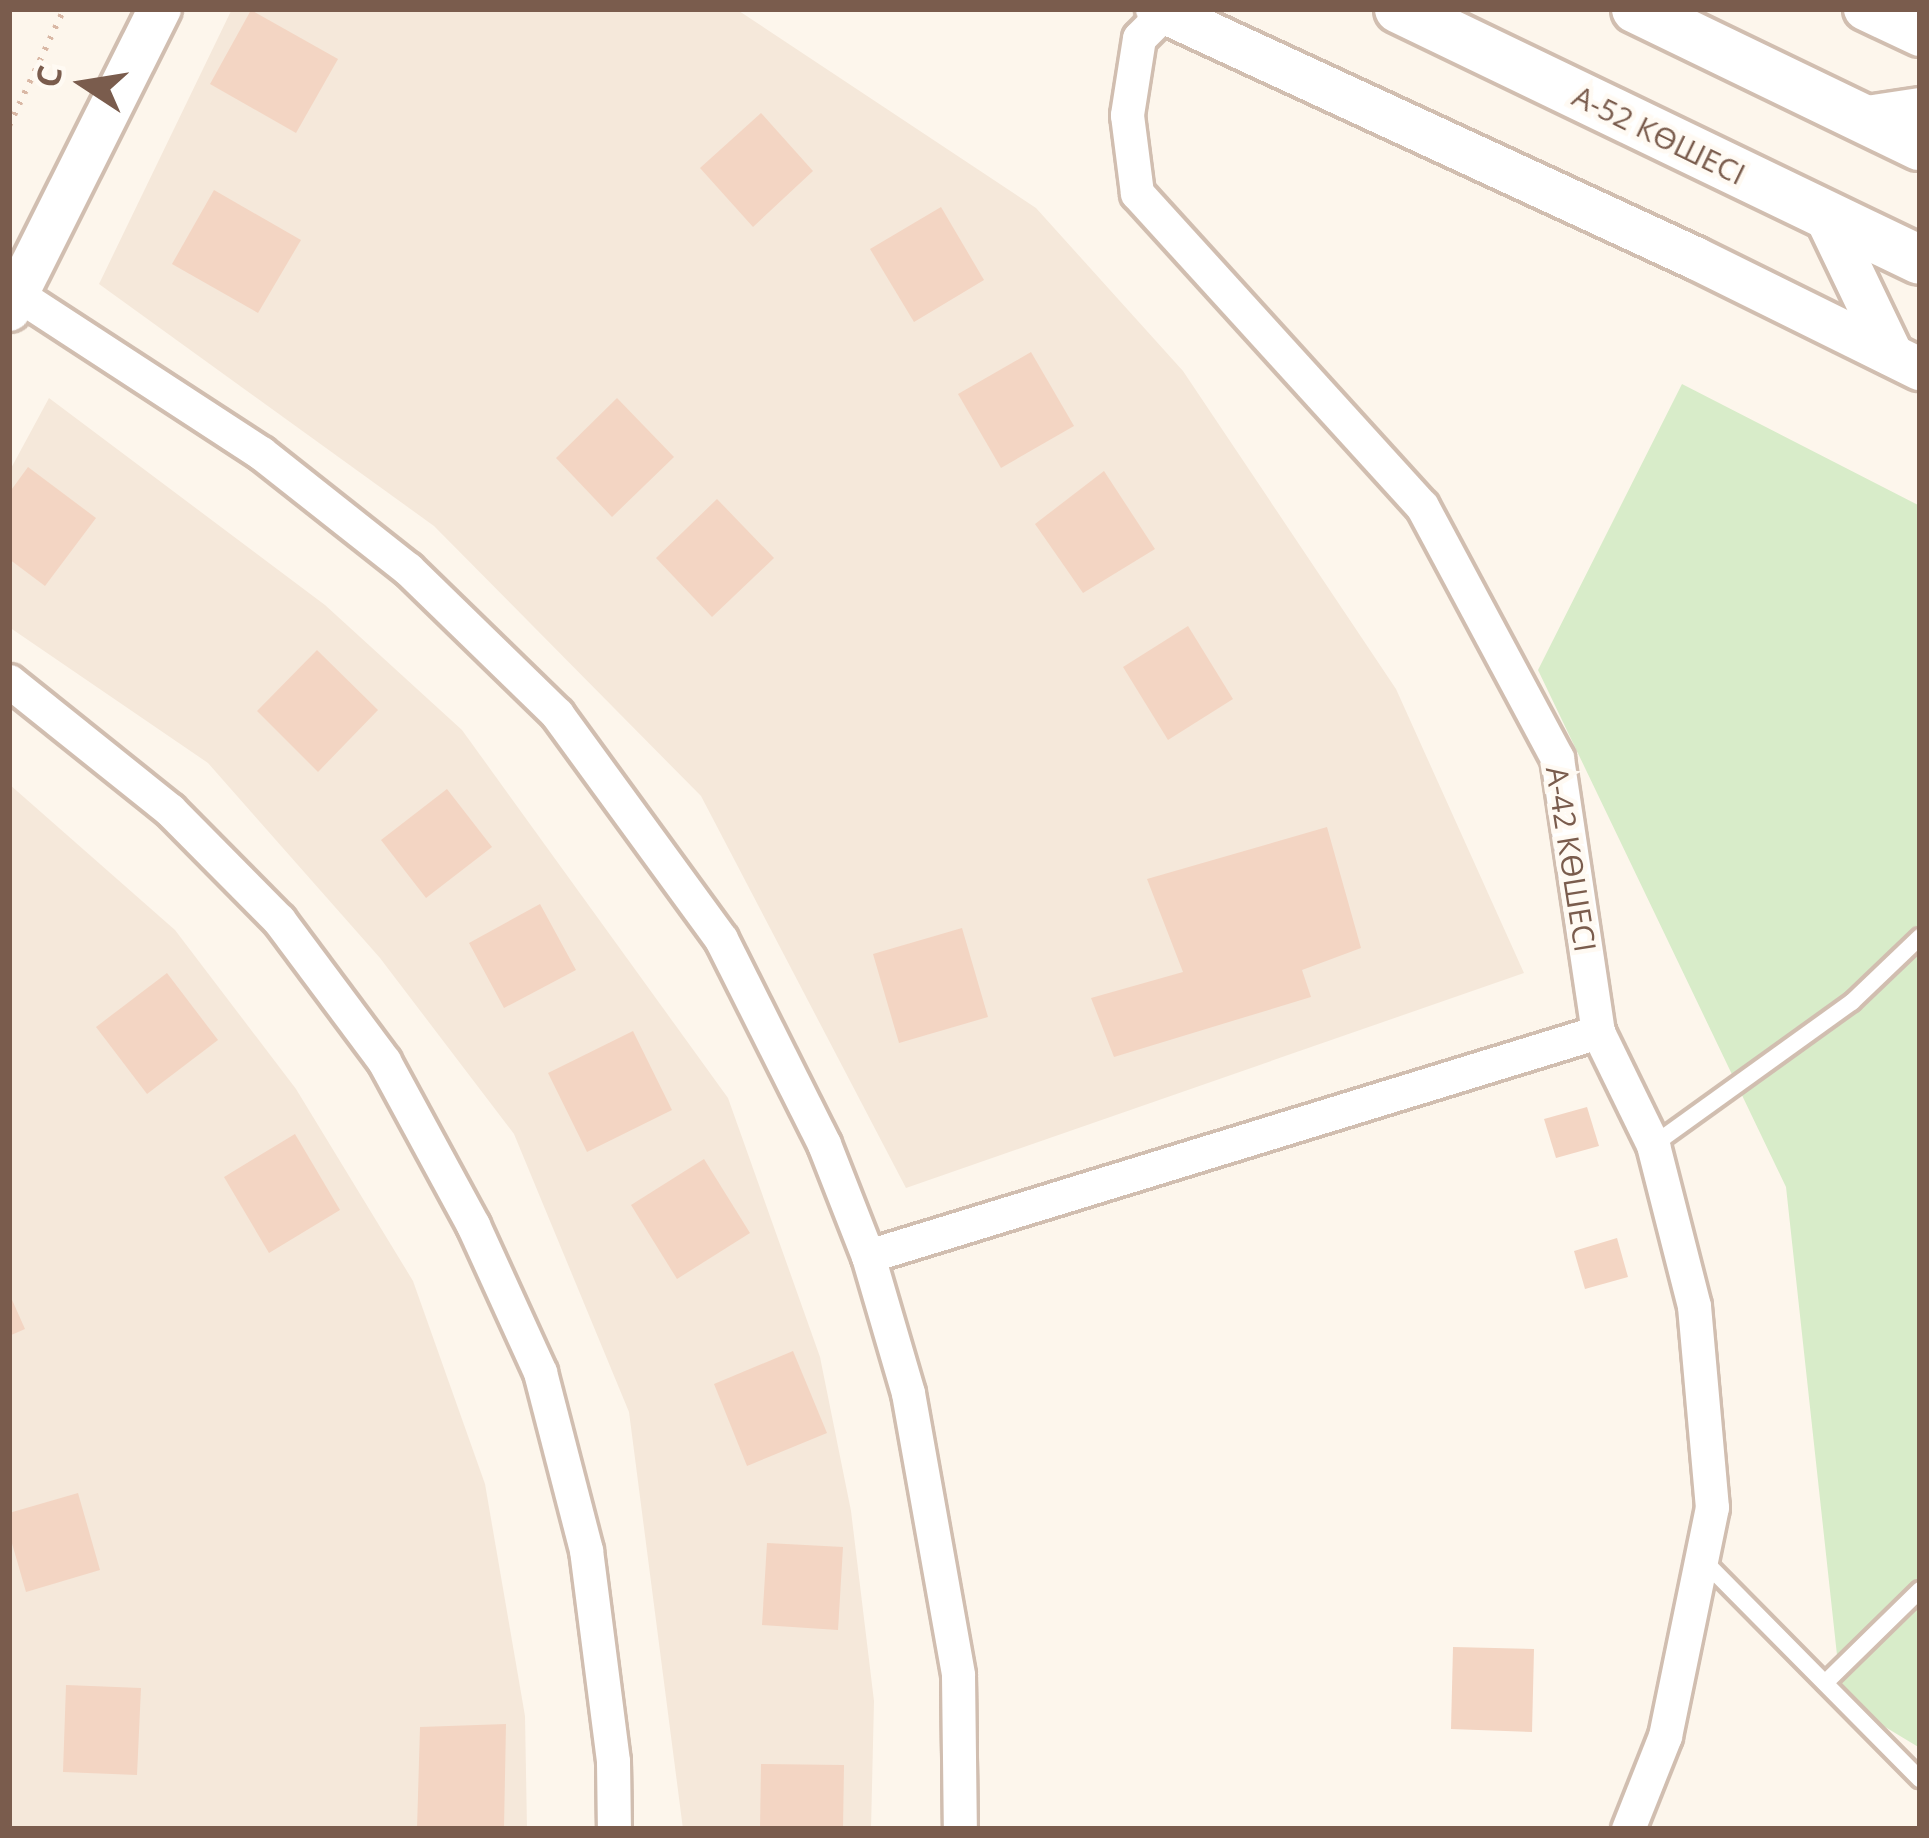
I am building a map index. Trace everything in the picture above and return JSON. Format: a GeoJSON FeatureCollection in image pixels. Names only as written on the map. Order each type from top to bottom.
{"type":"FeatureCollection","features":[{"type":"Feature","properties":{"kind":"main road","name":"А-52 КӨШЕСІ"},"geometry":{"type":"LineString","coordinates":[[1399,9],[1920,260]]}},
{"type":"Feature","properties":{"kind":"main road"},"geometry":{"type":"LineString","coordinates":[[1636,9],[1920,146]]}},
{"type":"Feature","properties":{"kind":"street"},"geometry":{"type":"LineString","coordinates":[[160,9],[13,302],[261,453],[408,569],[557,713],[721,939],[824,1144],[868,1256],[908,1393],[958,1675],[960,1829]]}},
{"type":"Feature","properties":{"kind":"street"},"geometry":{"type":"LineString","coordinates":[[1864,9],[1920,35]]}},
{"type":"Feature","properties":{"kind":"street"},"geometry":{"type":"LineString","coordinates":[[1160,11],[1695,258],[1906,362]]}},
{"type":"Feature","properties":{"kind":"street","name":"А-42 КӨШЕСІ"},"geometry":{"type":"LineString","coordinates":[[1160,11],[1139,38],[1127,116],[1137,193],[1422,506],[1557,758],[1598,1032],[1653,1145],[1694,1306],[1712,1507],[1665,1736],[1628,1829]]}},
{"type":"Feature","properties":{"kind":"street"},"geometry":{"type":"LineString","coordinates":[[1860,118],[1920,109]]}},
{"type":"Feature","properties":{"kind":"street"},"geometry":{"type":"LineString","coordinates":[[1825,215],[1906,362]]}},
{"type":"Feature","properties":{"kind":"street"},"geometry":{"type":"LineString","coordinates":[[9,682],[170,810],[279,920],[384,1061],[473,1225],[540,1372],[586,1550],[613,1760],[614,1829]]}},
{"type":"Feature","properties":{"kind":"street"},"geometry":{"type":"LineString","coordinates":[[868,1256],[1598,1032]]}},
{"type":"Feature","properties":{"kind":"lane"},"geometry":{"type":"LineString","coordinates":[[1653,1145],[1852,1002],[1920,937]]}},
{"type":"Feature","properties":{"kind":"lane"},"geometry":{"type":"LineString","coordinates":[[1701,1559],[1920,1779]]}},
{"type":"Feature","properties":{"kind":"lane"},"geometry":{"type":"LineString","coordinates":[[1825,1683],[1920,1590]]}},
{"type":"Feature","properties":{"kind":"path"},"geometry":{"type":"LineString","coordinates":[[9,126],[64,9]]}},
{"type":"Feature","properties":{"kind":"shaded area"},"geometry":{"type":"Polygon","coordinates":[[[232,9],[736,9],[1036,208],[1183,371],[1396,689],[1524,973],[906,1188],[701,796],[434,526],[99,284],[232,9]]]}},
{"type":"Feature","properties":{"kind":"shaded area"},"geometry":{"type":"Polygon","coordinates":[[[49,398],[325,605],[462,730],[728,1098],[820,1357],[851,1511],[874,1701],[871,1829],[683,1829],[629,1412],[514,1134],[380,958],[208,763],[9,627],[9,472],[49,398]]]}},
{"type":"Feature","properties":{"kind":"shaded area"},"geometry":{"type":"Polygon","coordinates":[[[9,784],[175,930],[296,1089],[413,1281],[485,1484],[525,1716],[527,1829],[9,1829],[9,784]]]}},
{"type":"Feature","properties":{"kind":"green space"},"geometry":{"type":"Polygon","coordinates":[[[1682,384],[1920,506],[1920,1748],[1842,1701],[1786,1187],[1538,670],[1682,384]]]}},
{"type":"Feature","properties":{"kind":"building"},"geometry":{"type":"Polygon","coordinates":[[[251,10],[338,59],[296,133],[210,84],[251,10]]]}},
{"type":"Feature","properties":{"kind":"building"},"geometry":{"type":"Polygon","coordinates":[[[761,113],[813,171],[753,227],[700,168],[761,113]]]}},
{"type":"Feature","properties":{"kind":"building"},"geometry":{"type":"Polygon","coordinates":[[[214,190],[301,240],[258,313],[172,264],[214,190]]]}},
{"type":"Feature","properties":{"kind":"building"},"geometry":{"type":"Polygon","coordinates":[[[941,207],[984,280],[914,322],[870,249],[941,207]]]}},
{"type":"Feature","properties":{"kind":"building"},"geometry":{"type":"Polygon","coordinates":[[[1031,352],[1074,426],[1001,468],[958,394],[1031,352]]]}},
{"type":"Feature","properties":{"kind":"building"},"geometry":{"type":"Polygon","coordinates":[[[617,398],[674,457],[612,517],[556,458],[617,398]]]}},
{"type":"Feature","properties":{"kind":"building"},"geometry":{"type":"Polygon","coordinates":[[[28,467],[96,518],[45,586],[9,559],[9,493],[28,467]]]}},
{"type":"Feature","properties":{"kind":"building"},"geometry":{"type":"Polygon","coordinates":[[[1104,471],[1155,549],[1083,593],[1035,524],[1104,471]]]}},
{"type":"Feature","properties":{"kind":"building"},"geometry":{"type":"Polygon","coordinates":[[[717,499],[774,558],[712,617],[656,558],[717,499]]]}},
{"type":"Feature","properties":{"kind":"building"},"geometry":{"type":"Polygon","coordinates":[[[1188,626],[1233,699],[1168,740],[1123,667],[1188,626]]]}},
{"type":"Feature","properties":{"kind":"building"},"geometry":{"type":"Polygon","coordinates":[[[317,650],[378,710],[318,772],[257,711],[317,650]]]}},
{"type":"Feature","properties":{"kind":"building"},"geometry":{"type":"Polygon","coordinates":[[[447,789],[492,847],[426,898],[381,840],[447,789]]]}},
{"type":"Feature","properties":{"kind":"building"},"geometry":{"type":"Polygon","coordinates":[[[1327,827],[1361,948],[1302,970],[1311,997],[1114,1057],[1091,998],[1183,972],[1147,879],[1327,827]]]}},
{"type":"Feature","properties":{"kind":"building"},"geometry":{"type":"Polygon","coordinates":[[[540,904],[576,970],[504,1008],[469,943],[540,904]]]}},
{"type":"Feature","properties":{"kind":"building"},"geometry":{"type":"Polygon","coordinates":[[[962,928],[988,1017],[899,1043],[873,954],[962,928]]]}},
{"type":"Feature","properties":{"kind":"building"},"geometry":{"type":"Polygon","coordinates":[[[167,973],[218,1040],[147,1094],[96,1027],[167,973]]]}},
{"type":"Feature","properties":{"kind":"building"},"geometry":{"type":"Polygon","coordinates":[[[633,1031],[672,1110],[587,1152],[548,1073],[633,1031]]]}},
{"type":"Feature","properties":{"kind":"building"},"geometry":{"type":"Polygon","coordinates":[[[1587,1107],[1599,1146],[1556,1158],[1544,1119],[1587,1107]]]}},
{"type":"Feature","properties":{"kind":"building"},"geometry":{"type":"Polygon","coordinates":[[[295,1134],[340,1210],[269,1253],[224,1177],[295,1134]]]}},
{"type":"Feature","properties":{"kind":"building"},"geometry":{"type":"Polygon","coordinates":[[[704,1159],[750,1233],[677,1279],[631,1205],[704,1159]]]}},
{"type":"Feature","properties":{"kind":"building"},"geometry":{"type":"Polygon","coordinates":[[[1617,1238],[1628,1277],[1585,1289],[1574,1251],[1617,1238]]]}},
{"type":"Feature","properties":{"kind":"building"},"geometry":{"type":"Polygon","coordinates":[[[9,1293],[25,1329],[9,1336],[9,1293]]]}},
{"type":"Feature","properties":{"kind":"building"},"geometry":{"type":"Polygon","coordinates":[[[793,1351],[827,1433],[747,1466],[714,1384],[793,1351]]]}},
{"type":"Feature","properties":{"kind":"building"},"geometry":{"type":"Polygon","coordinates":[[[78,1493],[100,1570],[26,1592],[9,1533],[9,1513],[78,1493]]]}},
{"type":"Feature","properties":{"kind":"building"},"geometry":{"type":"Polygon","coordinates":[[[767,1543],[843,1547],[838,1630],[762,1625],[767,1543]]]}},
{"type":"Feature","properties":{"kind":"building"},"geometry":{"type":"Polygon","coordinates":[[[1453,1647],[1534,1649],[1532,1732],[1451,1729],[1453,1647]]]}},
{"type":"Feature","properties":{"kind":"building"},"geometry":{"type":"Polygon","coordinates":[[[66,1685],[141,1688],[137,1775],[63,1772],[66,1685]]]}},
{"type":"Feature","properties":{"kind":"building"},"geometry":{"type":"Polygon","coordinates":[[[506,1724],[504,1828],[417,1829],[420,1727],[506,1724]]]}},
{"type":"Feature","properties":{"kind":"building"},"geometry":{"type":"Polygon","coordinates":[[[761,1764],[844,1765],[843,1829],[760,1829],[761,1764]]]}}]}
